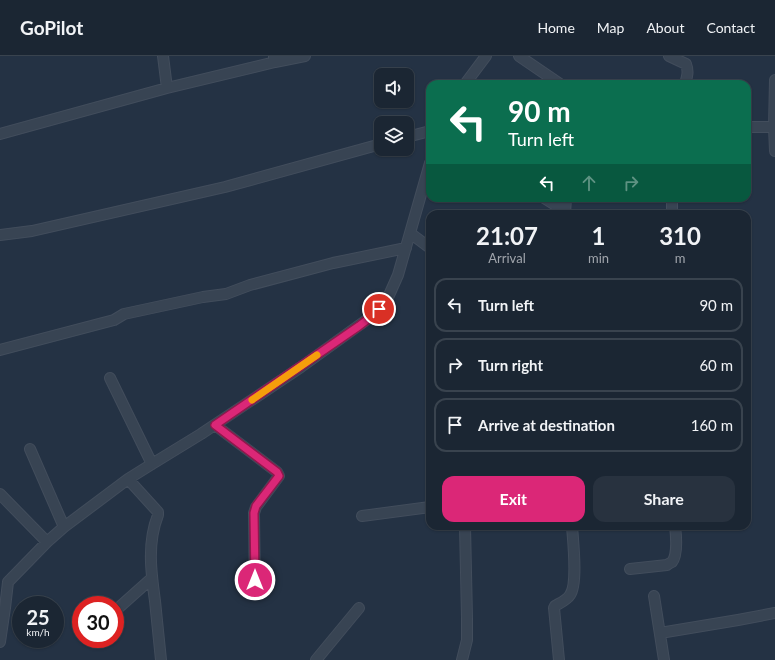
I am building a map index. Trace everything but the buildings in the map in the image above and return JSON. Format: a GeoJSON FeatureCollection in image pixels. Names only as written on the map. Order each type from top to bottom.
{"type":"FeatureCollection","features":[{"type":"Feature","properties":{"kind":"street"},"geometry":{"type":"LineString","coordinates":[[163,56],[167,88]]}},
{"type":"Feature","properties":{"kind":"street"},"geometry":{"type":"LineString","coordinates":[[0,134],[274,59],[305,56]]}},
{"type":"Feature","properties":{"kind":"street"},"geometry":{"type":"LineString","coordinates":[[468,80],[486,56]]}},
{"type":"Feature","properties":{"kind":"street"},"geometry":{"type":"LineString","coordinates":[[519,56],[554,80]]}},
{"type":"Feature","properties":{"kind":"street"},"geometry":{"type":"LineString","coordinates":[[669,56],[686,64],[688,69],[686,80]]}},
{"type":"Feature","properties":{"kind":"street"},"geometry":{"type":"LineString","coordinates":[[775,80],[775,151]]}},
{"type":"Feature","properties":{"kind":"street"},"geometry":{"type":"LineString","coordinates":[[751,127],[774,126]]}},
{"type":"Feature","properties":{"kind":"street"},"geometry":{"type":"LineString","coordinates":[[414,135],[426,132]]}},
{"type":"Feature","properties":{"kind":"street"},"geometry":{"type":"LineString","coordinates":[[0,235],[32,231],[225,187],[374,146]]}},
{"type":"Feature","properties":{"kind":"street"},"geometry":{"type":"LineString","coordinates":[[0,642],[5,608],[4,581],[64,526],[128,480],[215,425],[295,371],[372,316],[386,302],[398,275],[426,177]]}},
{"type":"Feature","properties":{"kind":"street"},"geometry":{"type":"LineString","coordinates":[[550,202],[562,210]]}},
{"type":"Feature","properties":{"kind":"street"},"geometry":{"type":"LineString","coordinates":[[410,233],[426,245]]}},
{"type":"Feature","properties":{"kind":"street"},"geometry":{"type":"LineString","coordinates":[[0,350],[114,320],[124,314],[203,297],[226,294],[250,285],[333,263],[406,248]]}},
{"type":"Feature","properties":{"kind":"street"},"geometry":{"type":"LineString","coordinates":[[110,378],[152,464]]}},
{"type":"Feature","properties":{"kind":"street"},"geometry":{"type":"LineString","coordinates":[[215,425],[277,472],[279,476],[256,506],[254,513],[255,595]]}},
{"type":"Feature","properties":{"kind":"street"},"geometry":{"type":"LineString","coordinates":[[30,449],[64,526]]}},
{"type":"Feature","properties":{"kind":"street"},"geometry":{"type":"LineString","coordinates":[[128,480],[158,512],[152,538],[151,556],[161,660]]}},
{"type":"Feature","properties":{"kind":"street"},"geometry":{"type":"LineString","coordinates":[[0,494],[47,542]]}},
{"type":"Feature","properties":{"kind":"street"},"geometry":{"type":"LineString","coordinates":[[362,516],[426,508]]}},
{"type":"Feature","properties":{"kind":"street"},"geometry":{"type":"LineString","coordinates":[[462,660],[467,640],[465,530]]}},
{"type":"Feature","properties":{"kind":"street"},"geometry":{"type":"LineString","coordinates":[[559,660],[554,608],[571,595],[573,589],[575,578],[572,530]]}},
{"type":"Feature","properties":{"kind":"street"},"geometry":{"type":"LineString","coordinates":[[630,569],[667,565],[672,562],[675,556],[675,530]]}},
{"type":"Feature","properties":{"kind":"street"},"geometry":{"type":"LineString","coordinates":[[124,603],[152,578]]}},
{"type":"Feature","properties":{"kind":"street"},"geometry":{"type":"LineString","coordinates":[[654,596],[664,660]]}},
{"type":"Feature","properties":{"kind":"street"},"geometry":{"type":"LineString","coordinates":[[316,660],[359,608]]}},
{"type":"Feature","properties":{"kind":"street"},"geometry":{"type":"LineString","coordinates":[[660,633],[775,613]]}},
{"type":"Feature","properties":{"kind":"slow traffic"},"geometry":{"type":"LineString","coordinates":[[252,400],[317,355]]}},
{"type":"Feature","properties":{"kind":"route"},"geometry":{"type":"LineString","coordinates":[[255,580],[254,513],[256,506],[279,476],[277,472],[215,425],[359,326],[379,309]]}}]}
